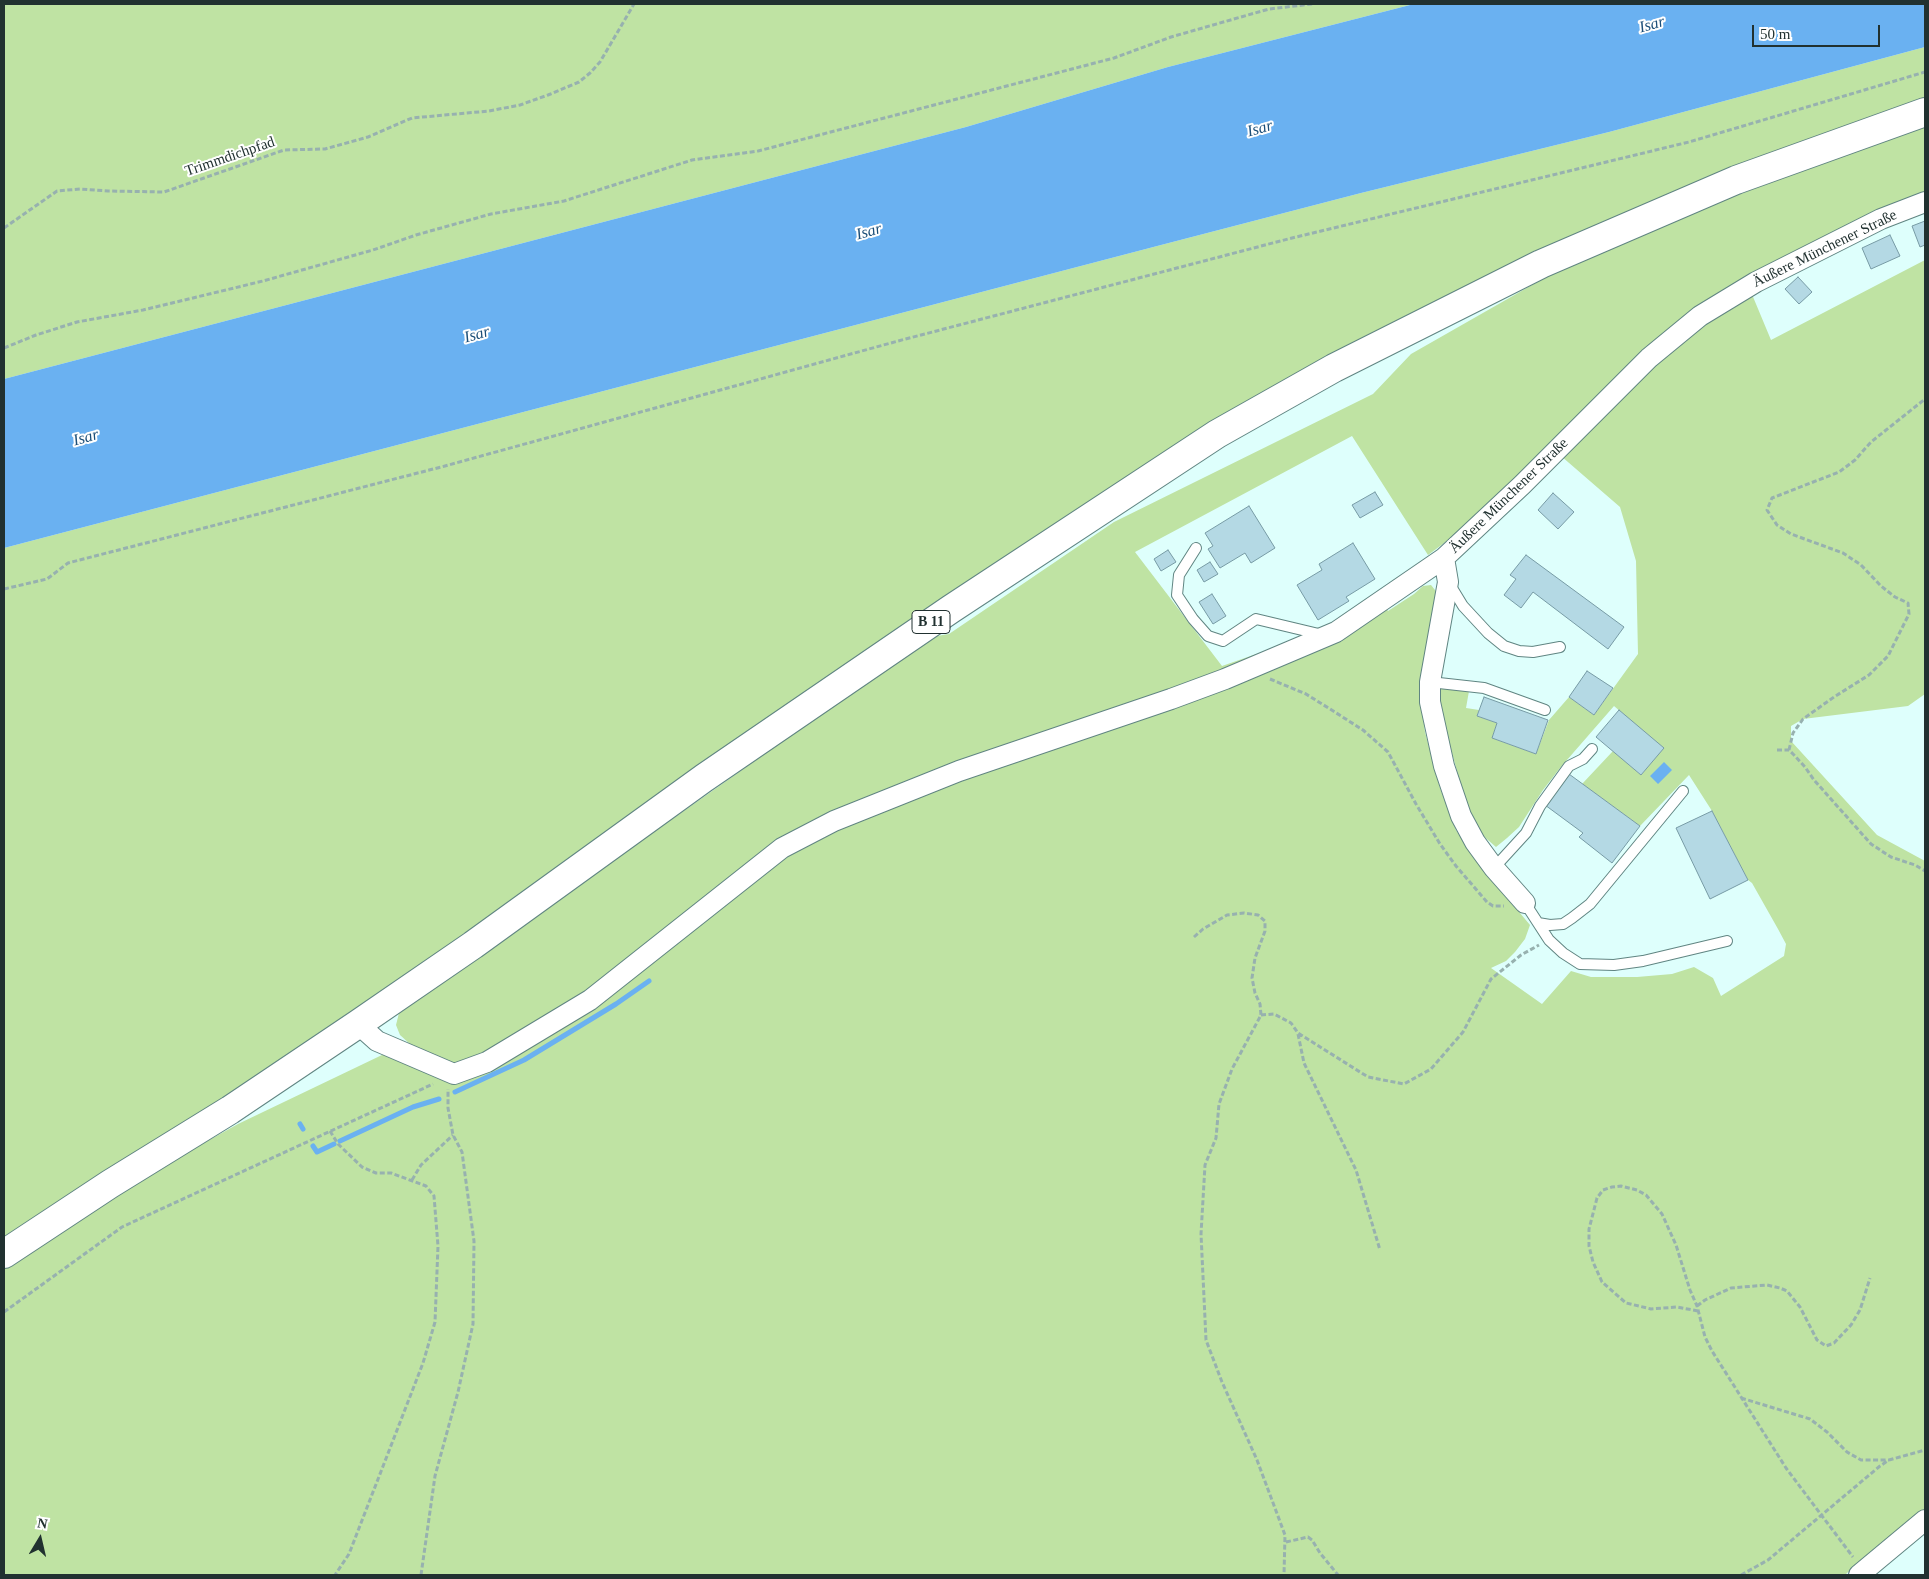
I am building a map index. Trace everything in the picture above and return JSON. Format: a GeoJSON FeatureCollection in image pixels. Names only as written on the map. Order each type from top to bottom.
{"type":"FeatureCollection","features":[{"type":"Feature","properties":{"kind":"main road","name":"B 11"},"geometry":{"type":"LineString","coordinates":[[4,1254],[110,1184],[230,1110],[358,1024],[473,945],[743,751],[951,609],[1217,434],[1334,368],[1541,264],[1736,180],[1925,112]]}},
{"type":"Feature","properties":{"kind":"street","name":"Äußere Münchener Straße"},"geometry":{"type":"LineString","coordinates":[[1522,900],[1494,868],[1475,842],[1461,816],[1444,766],[1430,702],[1430,682],[1448,582],[1444,558],[1522,485],[1650,358],[1700,316],[1772,273],[1882,218],[1925,202]]}},
{"type":"Feature","properties":{"kind":"street"},"geometry":{"type":"LineString","coordinates":[[358,1024],[377,1041],[454,1074],[487,1062],[590,1000],[782,848],[834,821],[960,771],[1171,699],[1336,632],[1444,558]]}},
{"type":"Feature","properties":{"kind":"street"},"geometry":{"type":"LineString","coordinates":[[1861,1574],[1925,1520]]}},
{"type":"Feature","properties":{"kind":"lane"},"geometry":{"type":"LineString","coordinates":[[1196,548],[1179,575],[1178,595],[1193,620],[1208,636],[1223,642],[1256,618],[1326,636]]}},
{"type":"Feature","properties":{"kind":"lane"},"geometry":{"type":"LineString","coordinates":[[1448,582],[1463,606],[1488,633],[1504,646],[1519,651],[1533,652],[1560,647]]}},
{"type":"Feature","properties":{"kind":"lane"},"geometry":{"type":"LineString","coordinates":[[1430,682],[1484,688],[1545,710]]}},
{"type":"Feature","properties":{"kind":"lane"},"geometry":{"type":"LineString","coordinates":[[1494,868],[1526,833],[1540,806],[1569,766],[1583,759],[1592,749]]}},
{"type":"Feature","properties":{"kind":"lane"},"geometry":{"type":"LineString","coordinates":[[1538,923],[1550,925],[1563,924],[1590,904],[1683,791]]}},
{"type":"Feature","properties":{"kind":"lane","name":"Äußere Münchener Straße"},"geometry":{"type":"LineString","coordinates":[[1522,900],[1548,940],[1580,964],[1614,966],[1728,941]]}},
{"type":"Feature","properties":{"kind":"path","name":"Trimmdichpfad"},"geometry":{"type":"LineString","coordinates":[[4,228],[57,191],[80,188],[108,191],[164,192],[284,150],[325,148],[368,137],[389,126],[412,118],[489,111],[520,105],[579,82],[590,73],[600,62],[634,4]]}},
{"type":"Feature","properties":{"kind":"path"},"geometry":{"type":"LineString","coordinates":[[1269,4],[1269,9]]}},
{"type":"Feature","properties":{"kind":"path"},"geometry":{"type":"LineString","coordinates":[[4,348],[36,335],[77,322],[143,310],[263,281],[473,219],[564,201],[692,160],[758,151],[1105,60],[1171,37],[1269,9],[1312,4]]}},
{"type":"Feature","properties":{"kind":"path"},"geometry":{"type":"LineString","coordinates":[[4,589],[47,579],[68,563],[445,466],[898,341],[1288,239],[1689,142],[1925,72]]}},
{"type":"Feature","properties":{"kind":"path"},"geometry":{"type":"LineString","coordinates":[[1789,750],[1794,733],[1802,720],[1869,675],[1888,656],[1909,614],[1908,603],[1895,597],[1881,586],[1861,565],[1843,553],[1791,534],[1777,525],[1767,510],[1772,498],[1840,472],[1855,460],[1871,442],[1925,399]]}},
{"type":"Feature","properties":{"kind":"path"},"geometry":{"type":"LineString","coordinates":[[1259,664],[1271,680],[1306,694],[1363,730],[1388,752],[1440,844],[1467,880],[1487,902],[1493,906],[1506,906],[1522,900]]}},
{"type":"Feature","properties":{"kind":"path"},"geometry":{"type":"LineString","coordinates":[[1777,750],[1789,750],[1871,844],[1891,857],[1915,865],[1925,871]]}},
{"type":"Feature","properties":{"kind":"path"},"geometry":{"type":"LineString","coordinates":[[1194,937],[1203,929],[1227,915],[1244,913],[1258,915],[1265,921],[1265,931],[1255,958],[1252,978],[1255,994],[1260,1004],[1260,1015],[1232,1069],[1219,1104],[1216,1138],[1205,1165],[1201,1234],[1206,1340],[1222,1382],[1257,1460],[1285,1535],[1284,1575]]}},
{"type":"Feature","properties":{"kind":"path"},"geometry":{"type":"LineString","coordinates":[[1260,1015],[1274,1014],[1291,1023],[1298,1033],[1368,1077],[1404,1084],[1431,1069],[1463,1032],[1491,979],[1521,955],[1548,940]]}},
{"type":"Feature","properties":{"kind":"path"},"geometry":{"type":"LineString","coordinates":[[1298,1033],[1304,1062],[1356,1170],[1380,1250]]}},
{"type":"Feature","properties":{"kind":"path"},"geometry":{"type":"LineString","coordinates":[[4,1312],[122,1227],[454,1074]]}},
{"type":"Feature","properties":{"kind":"path"},"geometry":{"type":"LineString","coordinates":[[421,1575],[435,1476],[458,1392],[473,1324],[474,1241],[462,1152],[453,1135],[448,1108],[448,1090],[454,1074]]}},
{"type":"Feature","properties":{"kind":"path"},"geometry":{"type":"LineString","coordinates":[[330,1131],[338,1144],[362,1167],[376,1173],[391,1173],[426,1186],[434,1196],[438,1246],[435,1322],[423,1363],[349,1554],[335,1575]]}},
{"type":"Feature","properties":{"kind":"path"},"geometry":{"type":"LineString","coordinates":[[412,1180],[421,1165],[453,1135]]}},
{"type":"Feature","properties":{"kind":"path"},"geometry":{"type":"LineString","coordinates":[[1698,1311],[1676,1307],[1650,1309],[1626,1303],[1602,1282],[1592,1262],[1589,1230],[1597,1198],[1604,1190],[1621,1186],[1637,1190],[1646,1195],[1662,1214],[1676,1245],[1697,1306],[1705,1337],[1712,1351],[1786,1468],[1848,1549],[1861,1574]]}},
{"type":"Feature","properties":{"kind":"path"},"geometry":{"type":"LineString","coordinates":[[1697,1306],[1705,1300],[1731,1288],[1767,1286],[1780,1288],[1787,1291],[1800,1307],[1817,1340],[1826,1346],[1834,1343],[1851,1325],[1860,1310],[1870,1278]]}},
{"type":"Feature","properties":{"kind":"path"},"geometry":{"type":"LineString","coordinates":[[1741,1398],[1810,1419],[1827,1432],[1847,1452],[1862,1460],[1889,1460],[1910,1456],[1925,1450]]}},
{"type":"Feature","properties":{"kind":"path"},"geometry":{"type":"LineString","coordinates":[[1741,1575],[1768,1560],[1889,1460]]}},
{"type":"Feature","properties":{"kind":"path"},"geometry":{"type":"LineString","coordinates":[[1286,1542],[1308,1537],[1338,1575]]}},
{"type":"Feature","properties":{"kind":"green space"},"geometry":{"type":"Polygon","coordinates":[[[4,4],[1414,4],[1168,67],[966,127],[4,379],[4,4]]]}},
{"type":"Feature","properties":{"kind":"green space"},"geometry":{"type":"Polygon","coordinates":[[[1925,47],[1925,98],[1732,169],[1329,357],[4,1245],[4,548],[1361,193],[1609,132],[1925,47]]]}},
{"type":"Feature","properties":{"kind":"green space"},"geometry":{"type":"Polygon","coordinates":[[[1925,126],[1925,207],[1751,292],[1771,340],[1925,260],[1925,694],[1908,706],[1803,719],[1791,726],[1791,741],[1877,835],[1925,861],[1925,1511],[1845,1575],[4,1575],[4,1269],[114,1193],[238,1124],[382,1055],[411,1045],[400,1035],[396,1025],[399,1013],[408,1005],[931,637],[949,634],[1114,522],[1373,394],[1411,354],[1546,277],[1666,223],[1876,141],[1925,126]],[[1352,436],[1135,552],[1222,666],[1285,644],[1336,621],[1379,596],[1388,611],[1423,586],[1431,585],[1439,595],[1421,702],[1425,732],[1440,788],[1456,830],[1475,859],[1530,925],[1525,939],[1515,952],[1506,961],[1491,968],[1542,1004],[1571,971],[1591,977],[1637,977],[1672,974],[1694,967],[1713,978],[1721,996],[1784,956],[1786,944],[1752,883],[1748,880],[1712,811],[1689,775],[1640,826],[1582,784],[1613,751],[1641,775],[1663,748],[1614,706],[1560,768],[1519,827],[1496,847],[1481,834],[1470,817],[1436,691],[1440,688],[1469,691],[1466,708],[1479,710],[1477,716],[1497,723],[1492,738],[1536,754],[1549,720],[1569,697],[1594,715],[1638,654],[1636,561],[1620,507],[1561,456],[1428,555],[1352,436]]]}},
{"type":"Feature","properties":{"kind":"water","name":"Isar"},"geometry":{"type":"Polygon","coordinates":[[[1414,4],[1925,4],[1925,47],[1609,132],[1361,193],[4,548],[4,379],[966,127],[1168,67],[1414,4]]]}},
{"type":"Feature","properties":{"kind":"water"},"geometry":{"type":"Polygon","coordinates":[[[1664,762],[1672,770],[1658,784],[1650,776],[1664,762]]]}},
{"type":"Feature","properties":{"kind":"building"},"geometry":{"type":"Polygon","coordinates":[[[1925,221],[1925,245],[1920,247],[1912,226],[1925,221]]]}},
{"type":"Feature","properties":{"kind":"building"},"geometry":{"type":"Polygon","coordinates":[[[1890,235],[1900,256],[1871,269],[1862,248],[1890,235]]]}},
{"type":"Feature","properties":{"kind":"building"},"geometry":{"type":"Polygon","coordinates":[[[1798,277],[1812,292],[1799,304],[1785,289],[1798,277]]]}},
{"type":"Feature","properties":{"kind":"building"},"geometry":{"type":"Polygon","coordinates":[[[1375,492],[1383,505],[1360,518],[1352,505],[1375,492]]]}},
{"type":"Feature","properties":{"kind":"building"},"geometry":{"type":"Polygon","coordinates":[[[1553,493],[1574,512],[1558,529],[1538,510],[1553,493]]]}},
{"type":"Feature","properties":{"kind":"building"},"geometry":{"type":"Polygon","coordinates":[[[1249,506],[1275,548],[1251,563],[1245,553],[1220,568],[1208,549],[1213,546],[1205,533],[1249,506]]]}},
{"type":"Feature","properties":{"kind":"building"},"geometry":{"type":"Polygon","coordinates":[[[1353,543],[1375,579],[1346,597],[1349,601],[1318,620],[1297,585],[1322,570],[1319,564],[1353,543]]]}},
{"type":"Feature","properties":{"kind":"building"},"geometry":{"type":"Polygon","coordinates":[[[1168,550],[1176,562],[1161,571],[1154,559],[1168,550]]]}},
{"type":"Feature","properties":{"kind":"building"},"geometry":{"type":"Polygon","coordinates":[[[1526,555],[1624,627],[1608,649],[1533,592],[1521,608],[1504,595],[1516,579],[1510,575],[1526,555]]]}},
{"type":"Feature","properties":{"kind":"building"},"geometry":{"type":"Polygon","coordinates":[[[1210,562],[1218,574],[1204,582],[1197,570],[1210,562]]]}},
{"type":"Feature","properties":{"kind":"building"},"geometry":{"type":"Polygon","coordinates":[[[1212,594],[1226,616],[1213,624],[1199,602],[1212,594]]]}},
{"type":"Feature","properties":{"kind":"building"},"geometry":{"type":"Polygon","coordinates":[[[1587,671],[1613,688],[1594,715],[1569,697],[1587,671]]]}},
{"type":"Feature","properties":{"kind":"building"},"geometry":{"type":"Polygon","coordinates":[[[1484,697],[1548,720],[1536,754],[1492,738],[1497,723],[1477,716],[1484,697]]]}},
{"type":"Feature","properties":{"kind":"building"},"geometry":{"type":"Polygon","coordinates":[[[1619,710],[1664,748],[1641,775],[1596,737],[1619,710]]]}},
{"type":"Feature","properties":{"kind":"building"},"geometry":{"type":"Polygon","coordinates":[[[1569,774],[1640,826],[1612,863],[1579,837],[1583,833],[1545,805],[1569,774]]]}},
{"type":"Feature","properties":{"kind":"building"},"geometry":{"type":"Polygon","coordinates":[[[1712,811],[1748,880],[1710,899],[1676,828],[1712,811]]]}},
{"type":"Feature","properties":{"kind":"waterway"},"geometry":{"type":"LineString","coordinates":[[455,1092],[524,1060],[616,1004],[649,981]]}},
{"type":"Feature","properties":{"kind":"waterway"},"geometry":{"type":"LineString","coordinates":[[340,1141],[413,1107],[439,1099]]}},
{"type":"Feature","properties":{"kind":"waterway"},"geometry":{"type":"LineString","coordinates":[[300,1124],[303,1129]]}},
{"type":"Feature","properties":{"kind":"waterway"},"geometry":{"type":"LineString","coordinates":[[313,1146],[317,1152],[334,1144]]}}]}
